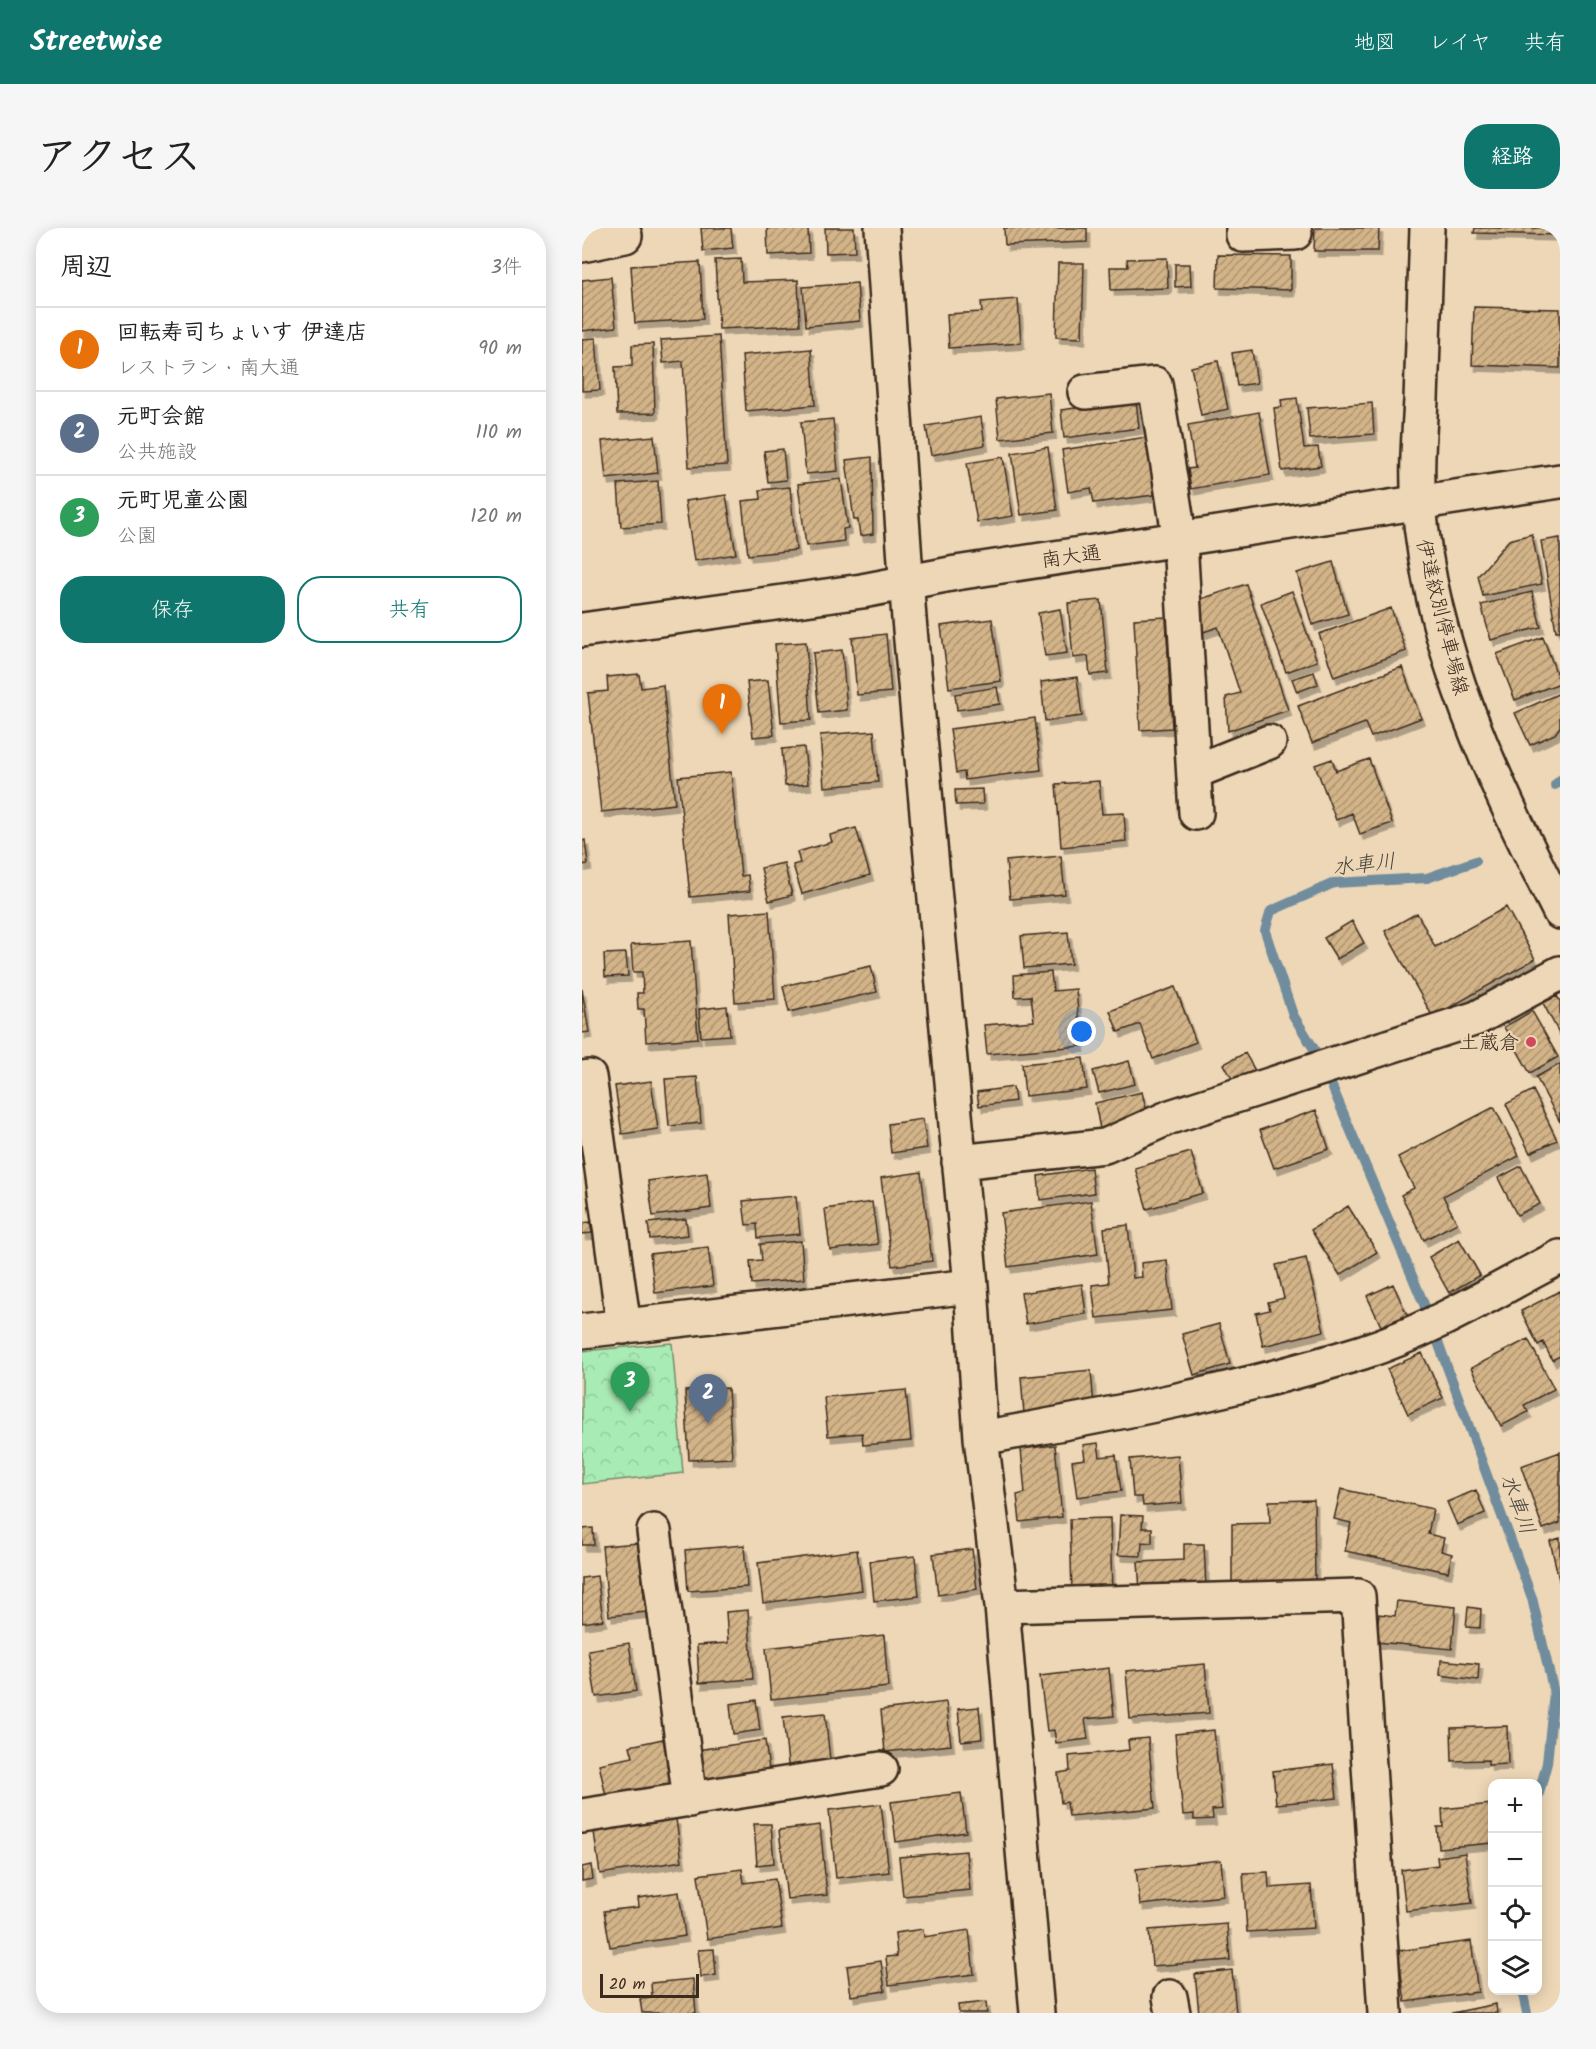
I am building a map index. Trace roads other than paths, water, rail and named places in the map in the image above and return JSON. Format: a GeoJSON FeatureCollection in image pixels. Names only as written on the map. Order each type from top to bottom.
{"type":"FeatureCollection","features":[{"type":"Feature","properties":{"kind":"street"},"geometry":{"type":"LineString","coordinates":[[882,228],[906,582],[971,1286],[981,1438],[1002,1606],[1037,2013]]}},
{"type":"Feature","properties":{"kind":"street"},"geometry":{"type":"LineString","coordinates":[[1244,228],[1244,235],[1295,233]]}},
{"type":"Feature","properties":{"kind":"street","name":"伊達紋別停車場線"},"geometry":{"type":"LineString","coordinates":[[1427,228],[1419,503],[1426,566],[1453,675],[1499,791],[1560,912]]}},
{"type":"Feature","properties":{"kind":"street"},"geometry":{"type":"LineString","coordinates":[[582,245],[625,236]]}},
{"type":"Feature","properties":{"kind":"street"},"geometry":{"type":"LineString","coordinates":[[1085,392],[1155,384],[1180,541],[1196,813]]}},
{"type":"Feature","properties":{"kind":"street","name":"南大通"},"geometry":{"type":"LineString","coordinates":[[582,630],[862,591],[906,582],[1560,481]]}},
{"type":"Feature","properties":{"kind":"street"},"geometry":{"type":"LineString","coordinates":[[1194,772],[1269,742]]}},
{"type":"Feature","properties":{"kind":"street"},"geometry":{"type":"LineString","coordinates":[[959,1162],[1105,1146],[1170,1117],[1477,1018],[1560,973]]}},
{"type":"Feature","properties":{"kind":"street"},"geometry":{"type":"LineString","coordinates":[[582,1078],[590,1077],[624,1327]]}},
{"type":"Feature","properties":{"kind":"street"},"geometry":{"type":"LineString","coordinates":[[981,1438],[1208,1394],[1365,1351],[1444,1318],[1560,1257]]}},
{"type":"Feature","properties":{"kind":"street"},"geometry":{"type":"LineString","coordinates":[[582,1331],[971,1286]]}},
{"type":"Feature","properties":{"kind":"street"},"geometry":{"type":"LineString","coordinates":[[654,1531],[690,1800]]}},
{"type":"Feature","properties":{"kind":"street"},"geometry":{"type":"LineString","coordinates":[[1002,1606],[1358,1596],[1385,2013]]}},
{"type":"Feature","properties":{"kind":"street"},"geometry":{"type":"LineString","coordinates":[[582,1816],[881,1769]]}},
{"type":"Feature","properties":{"kind":"waterway","name":"水車川"},"geometry":{"type":"LineString","coordinates":[[1555,785],[1560,780]]}},
{"type":"Feature","properties":{"kind":"waterway","name":"水車川"},"geometry":{"type":"LineString","coordinates":[[1319,1057],[1293,1015],[1265,931],[1271,911],[1334,883],[1427,878],[1476,861]]}},
{"type":"Feature","properties":{"kind":"waterway","name":"水車川"},"geometry":{"type":"LineString","coordinates":[[1328,1077],[1426,1309]]}},
{"type":"Feature","properties":{"kind":"waterway","name":"水車川"},"geometry":{"type":"LineString","coordinates":[[1435,1334],[1532,1598],[1554,1693],[1547,1763],[1542,1782]]}},
{"type":"Feature","properties":{"kind":"waterway","name":"水車川"},"geometry":{"type":"LineString","coordinates":[[1523,1995],[1527,2013]]}},
{"type":"Feature","properties":{"kind":"place","name":"回転寿司ちょいす 伊達店"},"geometry":{"type":"Point","coordinates":[722,734]}},
{"type":"Feature","properties":{"kind":"place","name":"土蔵倉"},"geometry":{"type":"Point","coordinates":[1531,1042]}},
{"type":"Feature","properties":{"kind":"place","name":"元町児童公園"},"geometry":{"type":"Point","coordinates":[630,1412]}},
{"type":"Feature","properties":{"kind":"place","name":"元町会館"},"geometry":{"type":"Point","coordinates":[708,1424]}}]}
